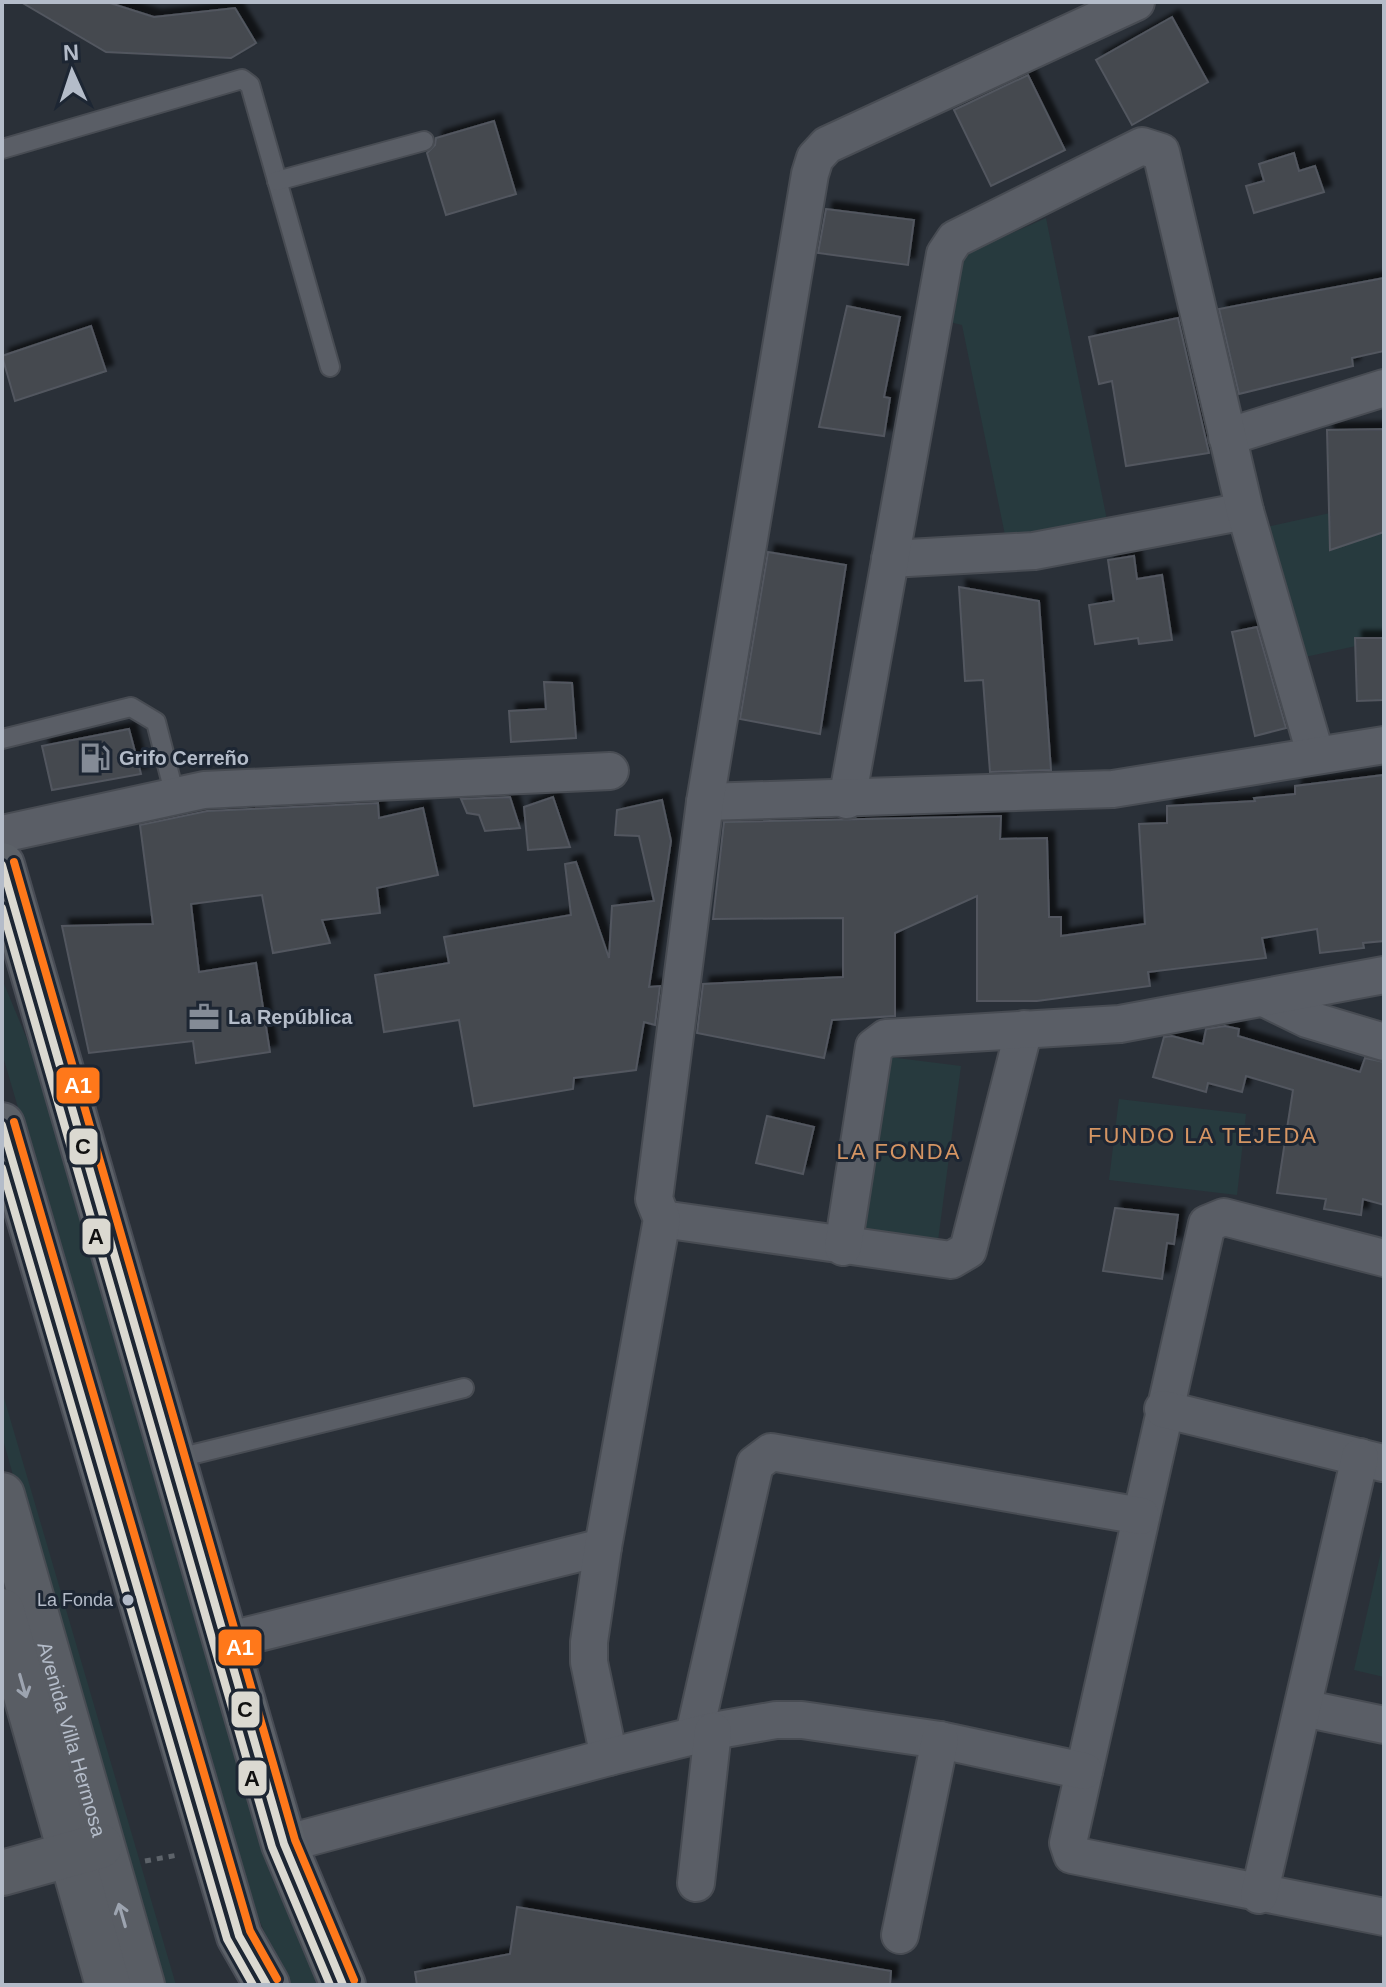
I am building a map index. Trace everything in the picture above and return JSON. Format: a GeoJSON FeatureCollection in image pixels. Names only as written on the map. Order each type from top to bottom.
{"type":"FeatureCollection","features":[{"type":"Feature","properties":{"kind":"main road"},"geometry":{"type":"LineString","coordinates":[[2,865],[284,1844],[343,1985]]}},
{"type":"Feature","properties":{"kind":"main road"},"geometry":{"type":"LineString","coordinates":[[2,928],[17,983],[54,1042]]}},
{"type":"Feature","properties":{"kind":"main road"},"geometry":{"type":"LineString","coordinates":[[2,1125],[239,1936],[267,1985]]}},
{"type":"Feature","properties":{"kind":"main road","name":"Avenida Villa Hermosa"},"geometry":{"type":"LineString","coordinates":[[2,1495],[86,1850],[108,1985]]}},
{"type":"Feature","properties":{"kind":"main road","name":"Avenida Villa Hermosa"},"geometry":{"type":"LineString","coordinates":[[2,1611],[86,1850],[142,1985]]}},
{"type":"Feature","properties":{"kind":"main road"},"geometry":{"type":"LineString","coordinates":[[2,1873],[86,1850]]}},
{"type":"Feature","properties":{"kind":"street"},"geometry":{"type":"LineString","coordinates":[[609,1757],[589,1652],[603,1547],[662,1219],[655,1206],[654,1192],[705,802],[815,158],[827,145],[1136,2]]}},
{"type":"Feature","properties":{"kind":"street"},"geometry":{"type":"LineString","coordinates":[[847,800],[948,246],[955,239],[1142,146],[1161,152],[1245,511],[1315,753]]}},
{"type":"Feature","properties":{"kind":"street"},"geometry":{"type":"LineString","coordinates":[[1227,437],[1384,388]]}},
{"type":"Feature","properties":{"kind":"street"},"geometry":{"type":"LineString","coordinates":[[890,559],[1034,551],[1245,511]]}},
{"type":"Feature","properties":{"kind":"street"},"geometry":{"type":"LineString","coordinates":[[705,802],[847,800],[1113,789],[1315,753],[1384,745]]}},
{"type":"Feature","properties":{"kind":"street"},"geometry":{"type":"LineString","coordinates":[[2,834],[204,790],[610,771]]}},
{"type":"Feature","properties":{"kind":"street"},"geometry":{"type":"LineString","coordinates":[[843,1247],[874,1047],[886,1038],[1120,1024],[1384,975]]}},
{"type":"Feature","properties":{"kind":"street"},"geometry":{"type":"LineString","coordinates":[[1266,999],[1294,1015],[1384,1042]]}},
{"type":"Feature","properties":{"kind":"street"},"geometry":{"type":"LineString","coordinates":[[662,1219],[951,1260],[968,1250],[1024,1029]]}},
{"type":"Feature","properties":{"kind":"street"},"geometry":{"type":"LineString","coordinates":[[1384,1258],[1224,1217],[1207,1224],[1068,1843],[1072,1855],[1259,1895],[1384,1917]]}},
{"type":"Feature","properties":{"kind":"street"},"geometry":{"type":"LineString","coordinates":[[1163,1409],[1372,1460],[1303,1708],[1259,1895]]}},
{"type":"Feature","properties":{"kind":"street"},"geometry":{"type":"LineString","coordinates":[[696,1883],[703,1733],[755,1464],[762,1457],[771,1452],[1141,1516]]}},
{"type":"Feature","properties":{"kind":"street"},"geometry":{"type":"LineString","coordinates":[[226,1641],[603,1547]]}},
{"type":"Feature","properties":{"kind":"street"},"geometry":{"type":"LineString","coordinates":[[1303,1708],[1384,1725]]}},
{"type":"Feature","properties":{"kind":"street"},"geometry":{"type":"LineString","coordinates":[[284,1844],[703,1733],[802,1720],[940,1740],[1084,1771]]}},
{"type":"Feature","properties":{"kind":"street"},"geometry":{"type":"LineString","coordinates":[[900,1935],[940,1740]]}},
{"type":"Feature","properties":{"kind":"street"},"geometry":{"type":"LineString","coordinates":[[239,1936],[246,1985]]}},
{"type":"Feature","properties":{"kind":"lane"},"geometry":{"type":"LineString","coordinates":[[2,149],[242,79],[250,85],[330,367]]}},
{"type":"Feature","properties":{"kind":"lane"},"geometry":{"type":"LineString","coordinates":[[277,181],[424,141]]}},
{"type":"Feature","properties":{"kind":"lane"},"geometry":{"type":"LineString","coordinates":[[2,739],[131,707],[156,722],[175,796]]}},
{"type":"Feature","properties":{"kind":"lane"},"geometry":{"type":"LineString","coordinates":[[174,1459],[464,1388]]}},
{"type":"Feature","properties":{"kind":"green space"},"geometry":{"type":"Polygon","coordinates":[[[1046,218],[1107,520],[1006,540],[962,325],[941,320],[955,258],[1046,218]]]}},
{"type":"Feature","properties":{"kind":"green space"},"geometry":{"type":"Polygon","coordinates":[[[1339,511],[1384,526],[1384,640],[1268,665],[1239,533],[1339,511]]]}},
{"type":"Feature","properties":{"kind":"green space"},"geometry":{"type":"Polygon","coordinates":[[[2,979],[39,1068],[276,1882],[319,1985],[286,1985],[248,1892],[2,1053],[2,979]]]}},
{"type":"Feature","properties":{"kind":"green space"},"geometry":{"type":"Polygon","coordinates":[[[857,1053],[961,1066],[937,1248],[834,1234],[857,1053]]]}},
{"type":"Feature","properties":{"kind":"green space"},"geometry":{"type":"Polygon","coordinates":[[[1119,1099],[1246,1114],[1237,1195],[1109,1180],[1119,1099]]]}},
{"type":"Feature","properties":{"kind":"green space"},"geometry":{"type":"Polygon","coordinates":[[[2,1391],[176,1985],[157,1985],[2,1436],[2,1391]]]}},
{"type":"Feature","properties":{"kind":"green space"},"geometry":{"type":"Polygon","coordinates":[[[1384,1539],[1384,1677],[1354,1670],[1384,1539]]]}},
{"type":"Feature","properties":{"kind":"building"},"geometry":{"type":"Polygon","coordinates":[[[21,2],[107,2],[154,17],[235,8],[256,43],[231,58],[106,52],[21,2]]]}},
{"type":"Feature","properties":{"kind":"building"},"geometry":{"type":"Polygon","coordinates":[[[1172,17],[1208,82],[1132,125],[1096,60],[1172,17]]]}},
{"type":"Feature","properties":{"kind":"building"},"geometry":{"type":"Polygon","coordinates":[[[1028,75],[1065,150],[991,186],[954,110],[1028,75]]]}},
{"type":"Feature","properties":{"kind":"building"},"geometry":{"type":"Polygon","coordinates":[[[494,121],[516,194],[446,215],[427,153],[435,145],[436,138],[494,121]]]}},
{"type":"Feature","properties":{"kind":"building"},"geometry":{"type":"Polygon","coordinates":[[[1294,153],[1299,171],[1315,166],[1324,192],[1254,213],[1246,186],[1264,181],[1259,164],[1294,153]]]}},
{"type":"Feature","properties":{"kind":"building"},"geometry":{"type":"Polygon","coordinates":[[[826,209],[914,220],[908,265],[818,253],[826,209]]]}},
{"type":"Feature","properties":{"kind":"building"},"geometry":{"type":"Polygon","coordinates":[[[1384,278],[1384,351],[1352,358],[1353,366],[1239,394],[1219,309],[1384,278]]]}},
{"type":"Feature","properties":{"kind":"building"},"geometry":{"type":"Polygon","coordinates":[[[847,306],[900,317],[884,397],[890,398],[884,436],[819,427],[847,306]]]}},
{"type":"Feature","properties":{"kind":"building"},"geometry":{"type":"Polygon","coordinates":[[[1178,318],[1209,453],[1126,466],[1112,381],[1099,384],[1089,337],[1178,318]]]}},
{"type":"Feature","properties":{"kind":"building"},"geometry":{"type":"Polygon","coordinates":[[[91,326],[106,371],[15,401],[2,356],[91,326]]]}},
{"type":"Feature","properties":{"kind":"building"},"geometry":{"type":"Polygon","coordinates":[[[1384,429],[1384,532],[1330,550],[1327,430],[1384,429]]]}},
{"type":"Feature","properties":{"kind":"building"},"geometry":{"type":"Polygon","coordinates":[[[768,552],[846,565],[820,734],[740,719],[768,552]]]}},
{"type":"Feature","properties":{"kind":"building"},"geometry":{"type":"Polygon","coordinates":[[[1134,556],[1137,579],[1162,575],[1172,640],[1139,644],[1138,638],[1095,644],[1089,605],[1114,601],[1108,560],[1134,556]]]}},
{"type":"Feature","properties":{"kind":"building"},"geometry":{"type":"Polygon","coordinates":[[[959,587],[1039,601],[1051,770],[990,772],[983,680],[965,681],[959,587]]]}},
{"type":"Feature","properties":{"kind":"building"},"geometry":{"type":"Polygon","coordinates":[[[1257,627],[1286,728],[1255,736],[1232,632],[1257,627]]]}},
{"type":"Feature","properties":{"kind":"building"},"geometry":{"type":"Polygon","coordinates":[[[1355,638],[1384,638],[1384,700],[1357,701],[1355,638]]]}},
{"type":"Feature","properties":{"kind":"building"},"geometry":{"type":"Polygon","coordinates":[[[544,682],[572,683],[576,738],[511,742],[509,711],[546,709],[544,682]]]}},
{"type":"Feature","properties":{"kind":"building"},"geometry":{"type":"Polygon","coordinates":[[[129,729],[141,774],[52,790],[42,746],[129,729]]]}},
{"type":"Feature","properties":{"kind":"building"},"geometry":{"type":"Polygon","coordinates":[[[1384,775],[1384,941],[1363,943],[1364,948],[1320,953],[1317,929],[1262,938],[1266,958],[1148,972],[1150,986],[1037,1001],[977,1001],[977,896],[895,933],[895,1016],[832,1020],[824,1058],[697,1033],[703,984],[843,977],[843,918],[713,919],[724,822],[1001,816],[1000,839],[1047,838],[1049,917],[1061,917],[1061,936],[1145,924],[1139,824],[1167,823],[1167,806],[1255,801],[1254,798],[1295,794],[1295,786],[1384,775]]]}},
{"type":"Feature","properties":{"kind":"building"},"geometry":{"type":"Polygon","coordinates":[[[510,797],[520,828],[485,831],[479,815],[467,813],[461,799],[510,797]]]}},
{"type":"Feature","properties":{"kind":"building"},"geometry":{"type":"Polygon","coordinates":[[[553,797],[570,847],[528,850],[524,807],[553,797]]]}},
{"type":"Feature","properties":{"kind":"building"},"geometry":{"type":"Polygon","coordinates":[[[662,800],[671,841],[649,987],[660,986],[655,1025],[644,1022],[636,1070],[574,1078],[573,1089],[474,1106],[459,1020],[384,1032],[375,975],[449,963],[444,937],[571,915],[565,864],[576,862],[609,958],[612,906],[654,901],[639,836],[615,835],[617,810],[662,800]]]}},
{"type":"Feature","properties":{"kind":"building"},"geometry":{"type":"Polygon","coordinates":[[[378,803],[379,818],[423,808],[438,875],[377,888],[380,913],[322,920],[330,943],[273,953],[262,895],[191,904],[199,972],[256,963],[270,1052],[196,1063],[193,1041],[89,1053],[62,926],[153,924],[140,825],[207,811],[378,803]]]}},
{"type":"Feature","properties":{"kind":"building"},"geometry":{"type":"Polygon","coordinates":[[[1225,1026],[1239,1029],[1238,1036],[1360,1072],[1365,1058],[1384,1062],[1384,1205],[1363,1199],[1361,1215],[1324,1209],[1326,1199],[1277,1193],[1293,1090],[1246,1076],[1242,1092],[1208,1083],[1206,1092],[1153,1077],[1164,1037],[1203,1044],[1206,1029],[1225,1026]]]}},
{"type":"Feature","properties":{"kind":"building"},"geometry":{"type":"Polygon","coordinates":[[[767,1116],[814,1127],[803,1174],[756,1163],[767,1116]]]}},
{"type":"Feature","properties":{"kind":"building"},"geometry":{"type":"Polygon","coordinates":[[[1115,1208],[1178,1215],[1174,1244],[1167,1243],[1162,1279],[1103,1271],[1115,1208]]]}},
{"type":"Feature","properties":{"kind":"building"},"geometry":{"type":"Polygon","coordinates":[[[517,1907],[891,1971],[890,1985],[417,1985],[415,1972],[510,1954],[517,1907]]]}},
{"type":"Feature","properties":{"kind":"transit line","name":"A1"},"geometry":{"type":"LineString","coordinates":[[14,862],[295,1840],[354,1980]]}},
{"type":"Feature","properties":{"kind":"transit line","name":"C"},"geometry":{"type":"LineString","coordinates":[[2,865],[284,1844],[343,1985]]}},
{"type":"Feature","properties":{"kind":"transit line","name":"A"},"geometry":{"type":"LineString","coordinates":[[2,908],[272,1847],[330,1985]]}},
{"type":"Feature","properties":{"kind":"transit line","name":"A1"},"geometry":{"type":"LineString","coordinates":[[14,1122],[250,1931],[277,1979]]}},
{"type":"Feature","properties":{"kind":"transit line","name":"C"},"geometry":{"type":"LineString","coordinates":[[2,1125],[239,1936],[267,1985]]}},
{"type":"Feature","properties":{"kind":"transit line","name":"A"},"geometry":{"type":"LineString","coordinates":[[2,1168],[227,1939],[253,1985]]}},
{"type":"Feature","properties":{"kind":"place","name":"Grifo Cerreño"},"geometry":{"type":"Point","coordinates":[95,758]}},
{"type":"Feature","properties":{"kind":"place","name":"La República"},"geometry":{"type":"Point","coordinates":[204,1017]}},
{"type":"Feature","properties":{"kind":"place","name":"La Fonda"},"geometry":{"type":"Point","coordinates":[128,1600]}},
{"type":"Feature","properties":{"kind":"district","name":"FUNDO LA TEJEDA"},"geometry":{"type":"Point","coordinates":[1203,1135]}},
{"type":"Feature","properties":{"kind":"district","name":"LA FONDA"},"geometry":{"type":"Point","coordinates":[899,1151]}}]}
